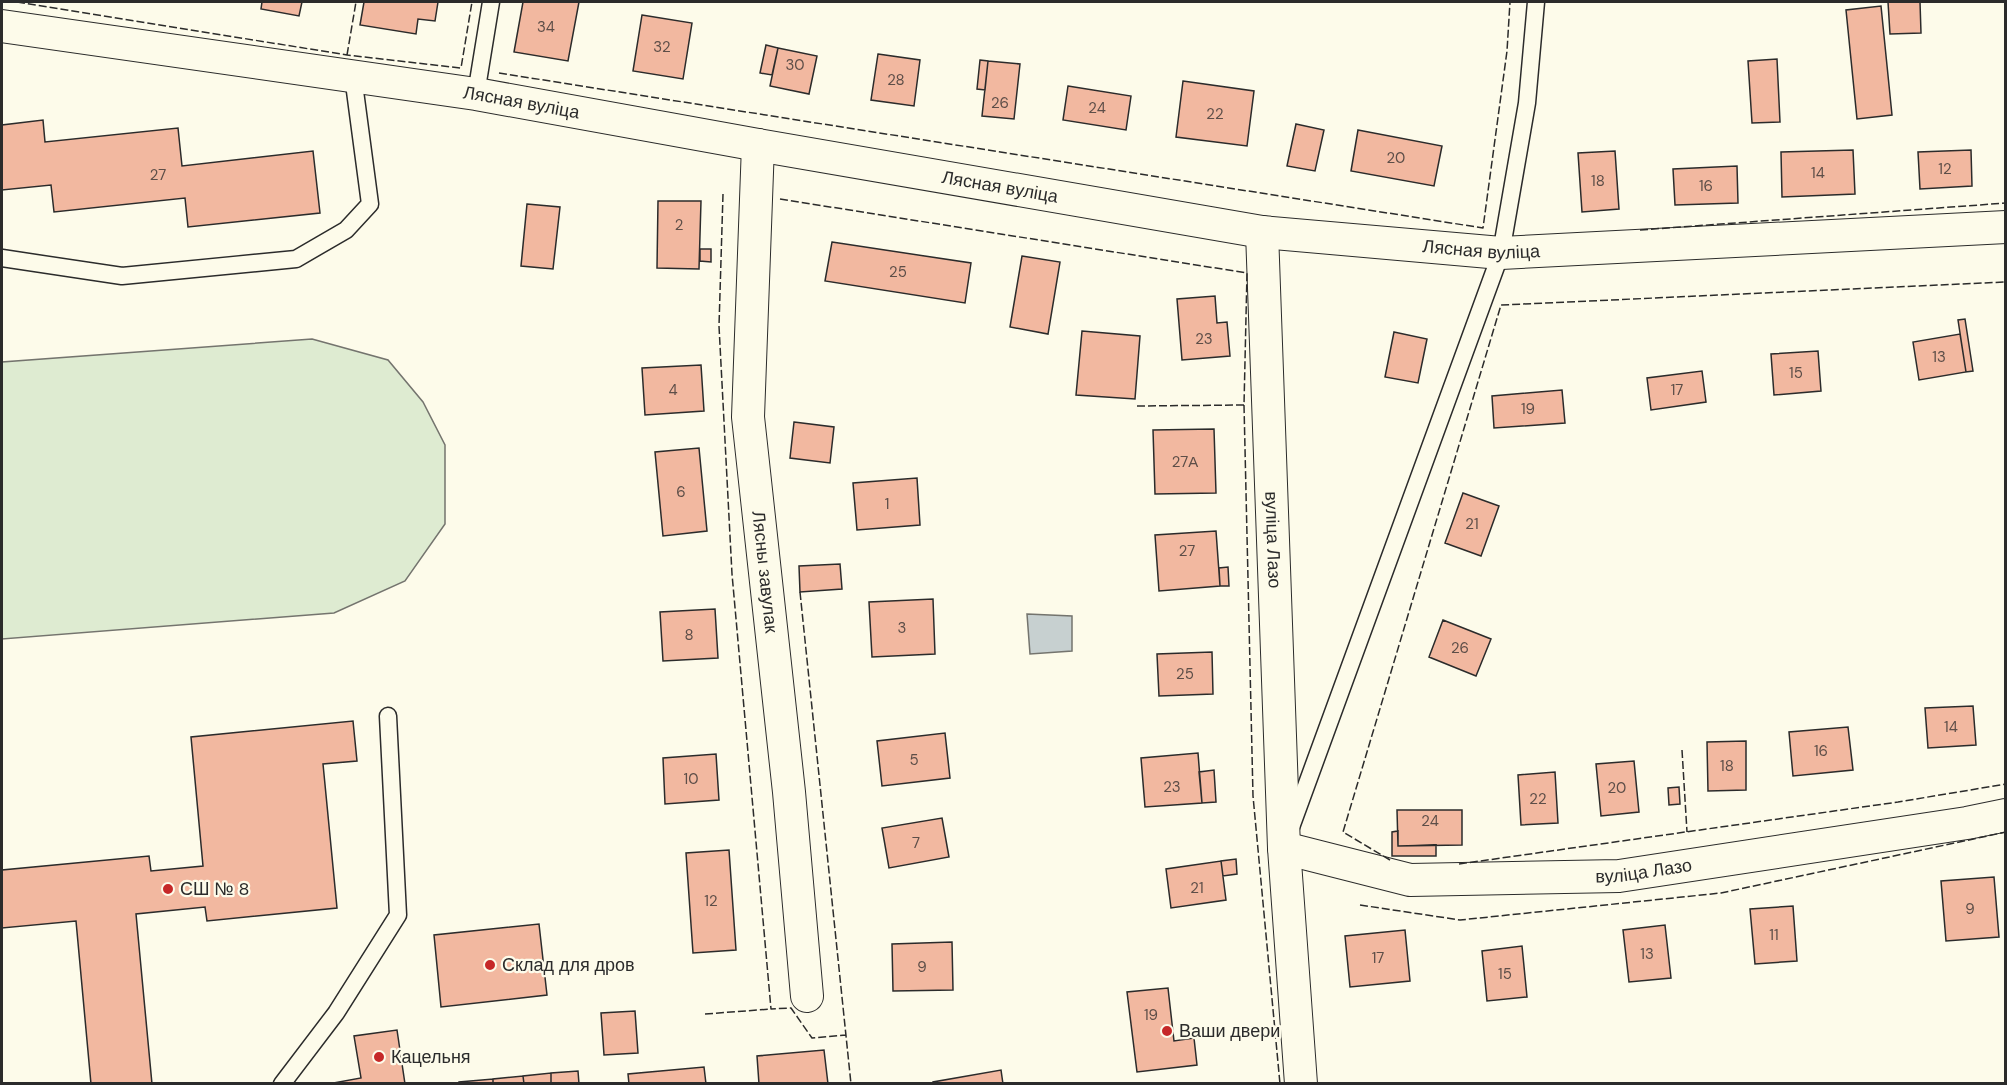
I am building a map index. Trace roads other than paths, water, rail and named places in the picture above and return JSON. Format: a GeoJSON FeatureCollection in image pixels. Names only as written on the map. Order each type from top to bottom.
{"type":"FeatureCollection","features":[{"type":"Feature","properties":{"kind":"street","name":"Лясная вуліца"},"geometry":{"type":"LineString","coordinates":[[2,26],[476,94],[1262,232],[1501,253],[2006,227]]}},
{"type":"Feature","properties":{"kind":"street","name":"Лясны завулак"},"geometry":{"type":"LineString","coordinates":[[758,145],[748,417],[789,792],[807,996]]}},
{"type":"Feature","properties":{"kind":"street","name":"вуліца Лазо"},"geometry":{"type":"LineString","coordinates":[[1262,232],[1284,848],[1301,1083]]}},
{"type":"Feature","properties":{"kind":"street","name":"вуліца Лазо"},"geometry":{"type":"LineString","coordinates":[[1284,848],[1410,880],[1619,876],[2006,815]]}},
{"type":"Feature","properties":{"kind":"lane"},"geometry":{"type":"LineString","coordinates":[[476,94],[490,2]]}},
{"type":"Feature","properties":{"kind":"lane"},"geometry":{"type":"LineString","coordinates":[[1284,848],[1501,253],[1527,103],[1536,2]]}},
{"type":"Feature","properties":{"kind":"lane"},"geometry":{"type":"LineString","coordinates":[[2,258],[122,276],[296,259],[346,230],[370,204],[353,76]]}},
{"type":"Feature","properties":{"kind":"lane"},"geometry":{"type":"LineString","coordinates":[[282,1083],[336,1013],[398,915],[388,716]]}},
{"type":"Feature","properties":{"kind":"place","name":"СШ № 8"},"geometry":{"type":"Point","coordinates":[168,889]}},
{"type":"Feature","properties":{"kind":"place","name":"Склад для дров"},"geometry":{"type":"Point","coordinates":[490,965]}},
{"type":"Feature","properties":{"kind":"place","name":"Ваши двери"},"geometry":{"type":"Point","coordinates":[1167,1031]}},
{"type":"Feature","properties":{"kind":"place","name":"Кацельня"},"geometry":{"type":"Point","coordinates":[379,1057]}}]}
